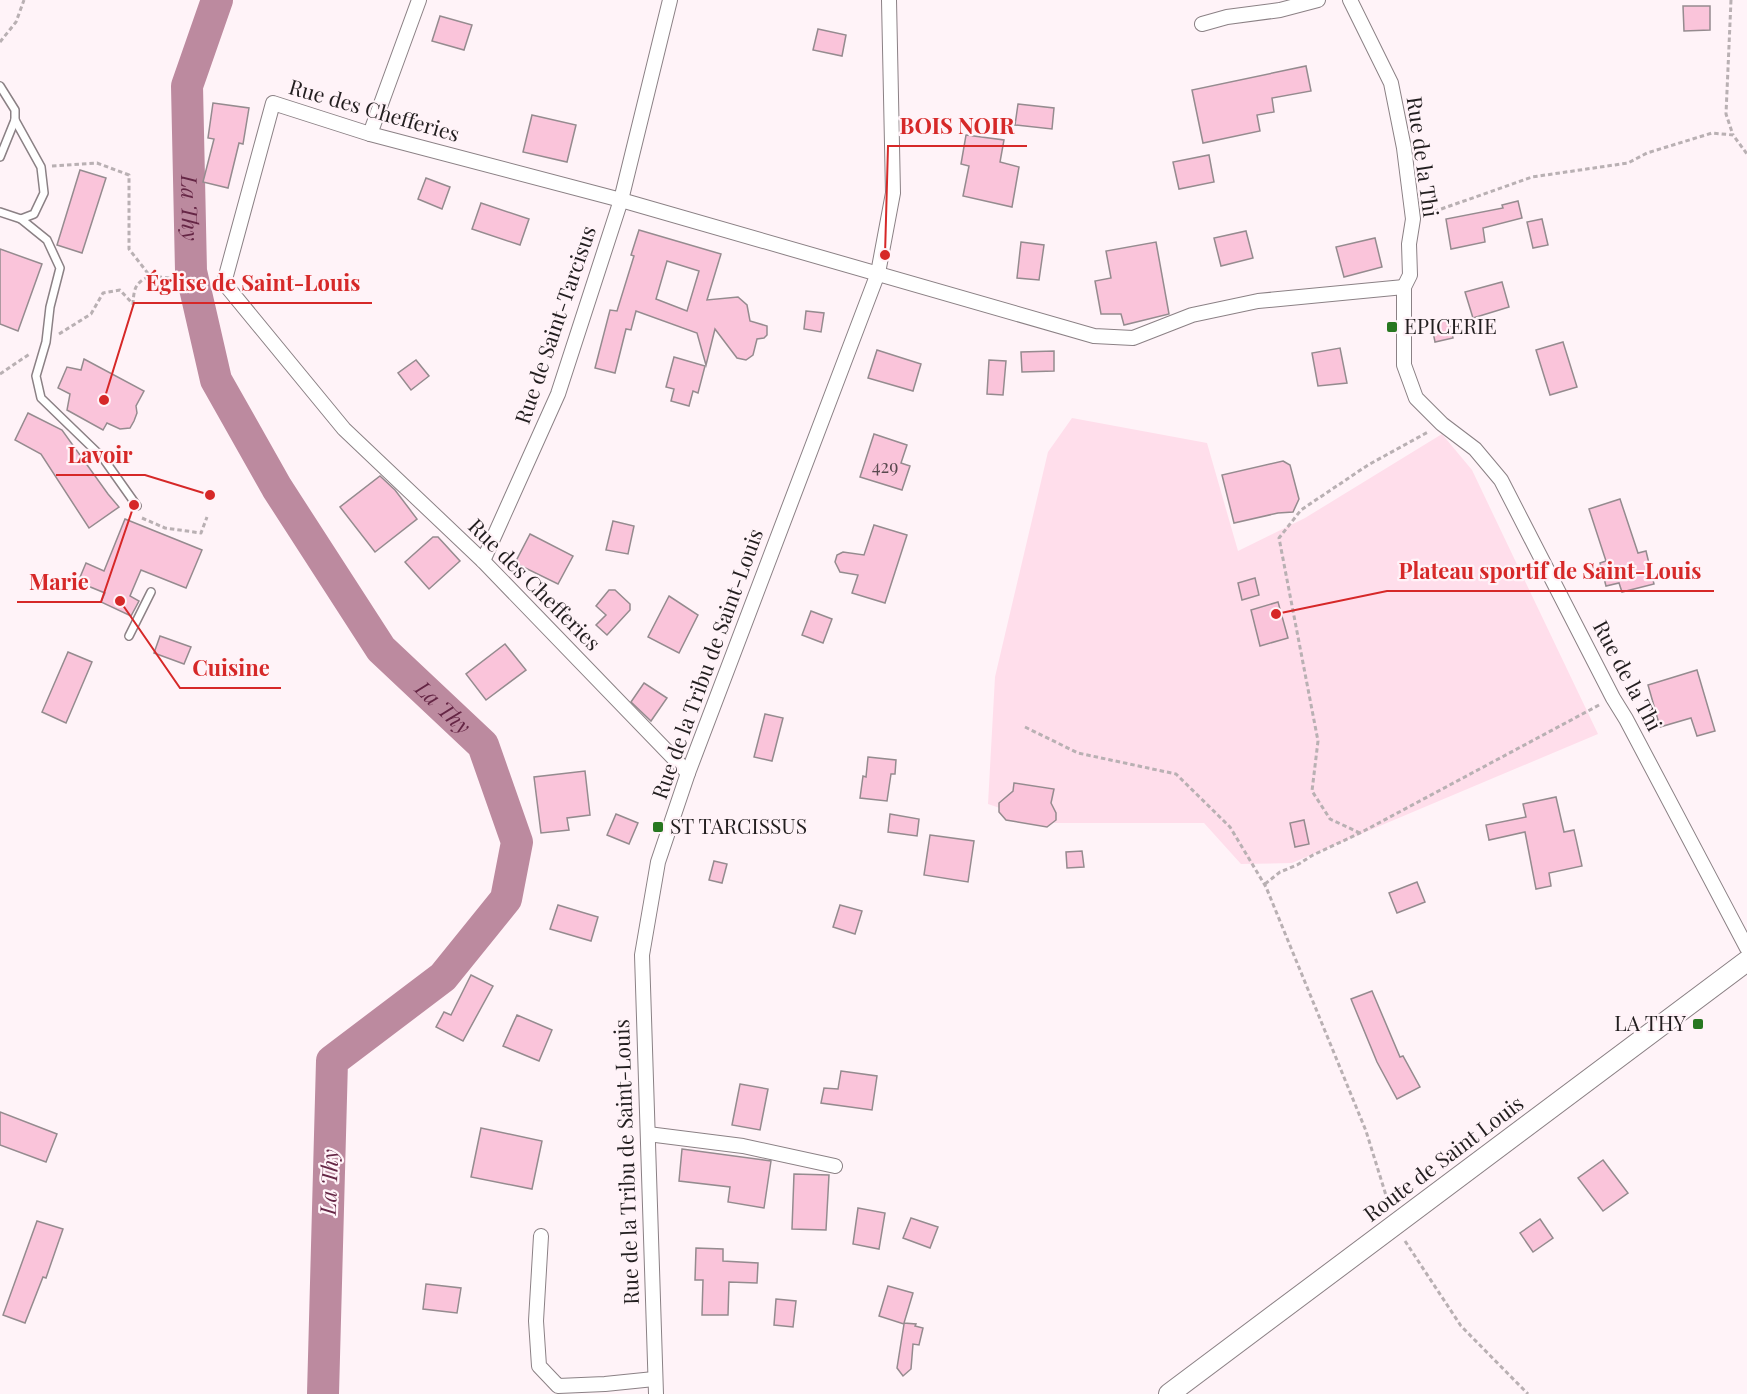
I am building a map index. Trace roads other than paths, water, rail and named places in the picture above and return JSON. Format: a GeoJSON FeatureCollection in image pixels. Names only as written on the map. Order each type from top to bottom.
{"type":"FeatureCollection","features":[{"type":"Feature","properties":{"kind":"main road","name":"Route de Saint Louis"},"geometry":{"type":"LineString","coordinates":[[1169,1394],[1747,961]]}},
{"type":"Feature","properties":{"kind":"street"},"geometry":{"type":"LineString","coordinates":[[370,134],[419,0]]}},
{"type":"Feature","properties":{"kind":"street","name":"Rue de Saint-Tarcisus"},"geometry":{"type":"LineString","coordinates":[[483,561],[558,394],[621,200],[670,0]]}},
{"type":"Feature","properties":{"kind":"street","name":"Rue de la Tribu de Saint-Louis"},"geometry":{"type":"LineString","coordinates":[[656,1394],[642,955],[658,862],[688,773],[878,273],[893,193],[889,0]]}},
{"type":"Feature","properties":{"kind":"street"},"geometry":{"type":"LineString","coordinates":[[1202,24],[1227,17],[1280,10],[1318,0]]}},
{"type":"Feature","properties":{"kind":"street","name":"Rue de la Thi"},"geometry":{"type":"LineString","coordinates":[[1350,0],[1391,83],[1404,148],[1413,219],[1409,244],[1410,274],[1404,287],[1404,365],[1416,398],[1442,424],[1475,449],[1501,480],[1613,698],[1626,718],[1747,948]]}},
{"type":"Feature","properties":{"kind":"street","name":"Rue des Chefferies"},"geometry":{"type":"LineString","coordinates":[[688,773],[483,561],[344,429],[224,283],[273,103],[370,134],[621,200],[1094,336],[1132,338],[1192,315],[1258,302],[1404,287]]}},
{"type":"Feature","properties":{"kind":"street"},"geometry":{"type":"LineString","coordinates":[[648,1134],[743,1146],[835,1167]]}},
{"type":"Feature","properties":{"kind":"street"},"geometry":{"type":"LineString","coordinates":[[541,1236],[536,1321],[539,1366],[558,1386],[654,1379]]}},
{"type":"Feature","properties":{"kind":"lane"},"geometry":{"type":"LineString","coordinates":[[0,86],[15,110],[15,120],[0,157]]}},
{"type":"Feature","properties":{"kind":"lane"},"geometry":{"type":"LineString","coordinates":[[15,120],[41,167],[44,194],[34,214],[21,219]]}},
{"type":"Feature","properties":{"kind":"lane"},"geometry":{"type":"LineString","coordinates":[[0,212],[21,219],[47,240],[60,268],[50,307],[46,342],[36,376],[41,398],[103,458],[137,506]]}},
{"type":"Feature","properties":{"kind":"lane"},"geometry":{"type":"LineString","coordinates":[[129,636],[151,592]]}},
{"type":"Feature","properties":{"kind":"waterway","name":"La Thy"},"geometry":{"type":"LineString","coordinates":[[217,0],[187,86],[191,271],[216,380],[277,488],[381,649],[483,745],[517,842],[506,899],[443,977],[332,1061],[323,1394]]}},
{"type":"Feature","properties":{"kind":"place","name":"BOIS NOIR"},"geometry":{"type":"Point","coordinates":[885,255]}},
{"type":"Feature","properties":{"kind":"place","name":"EPICERIE"},"geometry":{"type":"Point","coordinates":[1392,327]}},
{"type":"Feature","properties":{"kind":"place","name":"Église de Saint-Louis"},"geometry":{"type":"Point","coordinates":[104,400]}},
{"type":"Feature","properties":{"kind":"place","name":"Lavoir"},"geometry":{"type":"Point","coordinates":[210,495]}},
{"type":"Feature","properties":{"kind":"place","name":"Marie"},"geometry":{"type":"Point","coordinates":[134,505]}},
{"type":"Feature","properties":{"kind":"place","name":"Cuisine"},"geometry":{"type":"Point","coordinates":[120,601]}},
{"type":"Feature","properties":{"kind":"place","name":"Plateau sportif de Saint-Louis"},"geometry":{"type":"Point","coordinates":[1276,614]}},
{"type":"Feature","properties":{"kind":"place","name":"ST TARCISSUS"},"geometry":{"type":"Point","coordinates":[658,827]}},
{"type":"Feature","properties":{"kind":"place","name":"LA THY"},"geometry":{"type":"Point","coordinates":[1698,1024]}}]}
